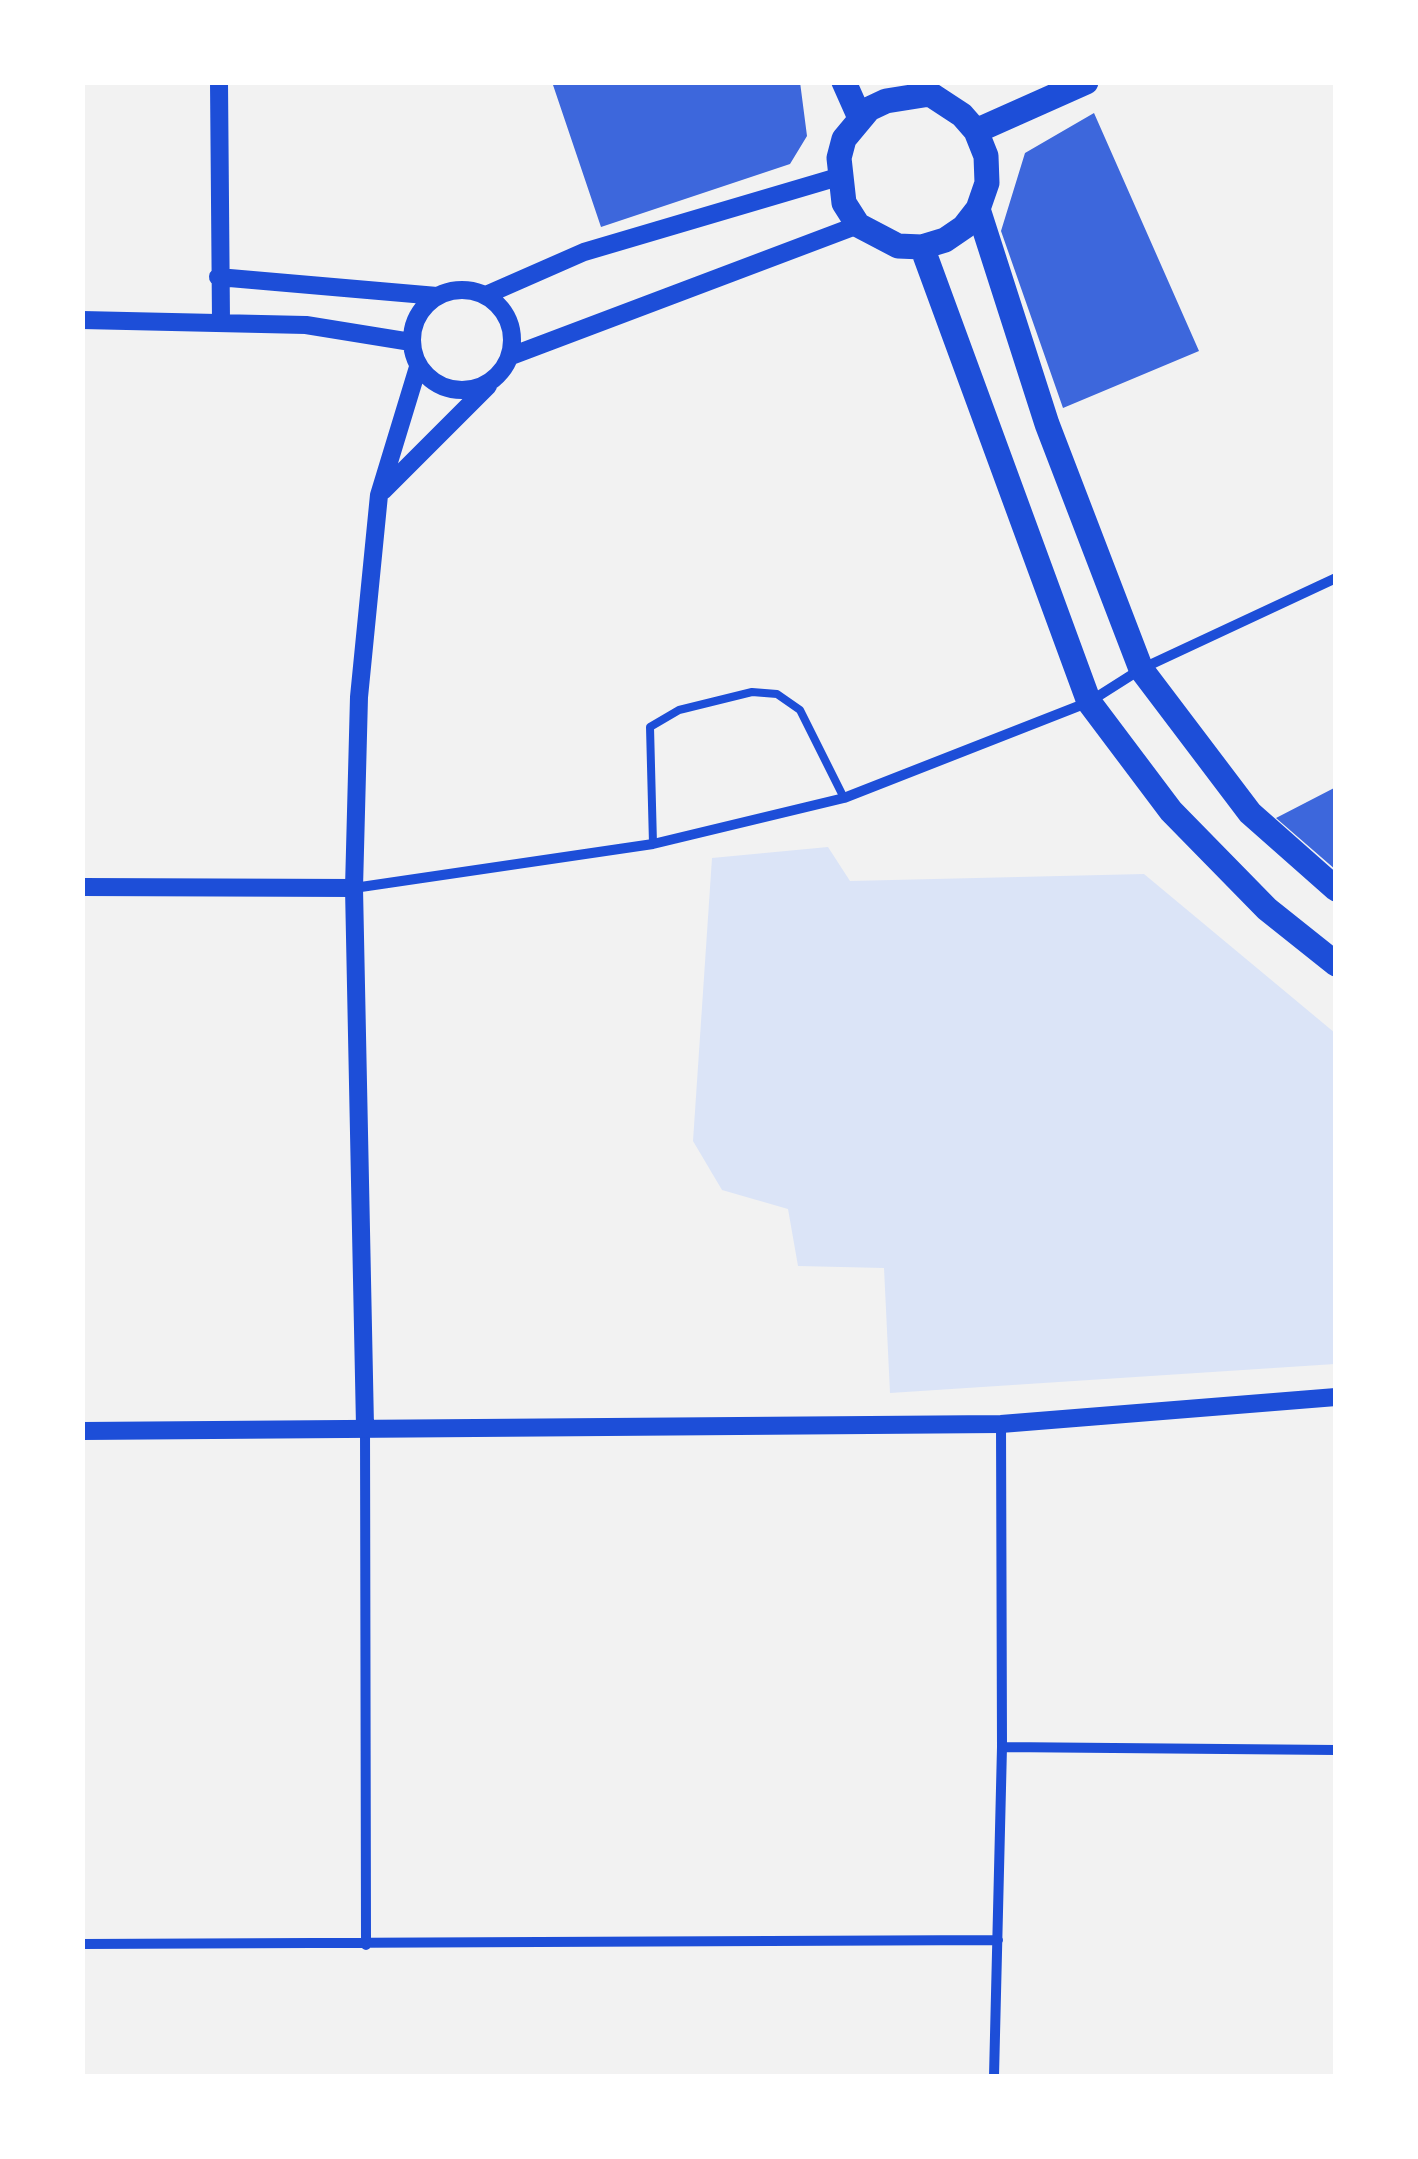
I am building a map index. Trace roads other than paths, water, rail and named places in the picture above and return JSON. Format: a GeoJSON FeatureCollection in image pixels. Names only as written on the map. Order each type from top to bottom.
{"type":"FeatureCollection","features":[{"type":"Feature","properties":{"kind":"main road"},"geometry":{"type":"LineString","coordinates":[[844,82],[860,118]]}},
{"type":"Feature","properties":{"kind":"main road"},"geometry":{"type":"LineString","coordinates":[[976,131],[1086,82]]}},
{"type":"Feature","properties":{"kind":"main road"},"geometry":{"type":"LineString","coordinates":[[927,88],[976,131],[986,156],[987,184],[978,209],[944,240],[922,247],[898,246],[858,225],[844,203],[838,177],[844,139],[860,118],[886,101],[927,88]]}},
{"type":"Feature","properties":{"kind":"main road"},"geometry":{"type":"LineString","coordinates":[[978,209],[1048,424],[1142,669],[1250,812],[1336,890]]}},
{"type":"Feature","properties":{"kind":"main road"},"geometry":{"type":"LineString","coordinates":[[922,247],[1089,702],[1171,810],[1267,909],[1336,964]]}},
{"type":"Feature","properties":{"kind":"street"},"geometry":{"type":"LineString","coordinates":[[219,82],[221,321]]}},
{"type":"Feature","properties":{"kind":"street"},"geometry":{"type":"LineString","coordinates":[[486,295],[584,252],[838,177]]}},
{"type":"Feature","properties":{"kind":"street"},"geometry":{"type":"LineString","coordinates":[[511,356],[858,225]]}},
{"type":"Feature","properties":{"kind":"street"},"geometry":{"type":"LineString","coordinates":[[218,277],[436,296],[452,290],[486,295],[504,310],[513,332],[511,356],[492,382],[379,495]]}},
{"type":"Feature","properties":{"kind":"street"},"geometry":{"type":"LineString","coordinates":[[436,296],[417,316],[411,342],[418,367],[438,386],[466,392],[492,382]]}},
{"type":"Feature","properties":{"kind":"street"},"geometry":{"type":"LineString","coordinates":[[82,320],[306,325],[411,342]]}},
{"type":"Feature","properties":{"kind":"street"},"geometry":{"type":"LineString","coordinates":[[366,1945],[365,1426],[354,888],[358,697],[379,495],[418,367]]}},
{"type":"Feature","properties":{"kind":"street"},"geometry":{"type":"LineString","coordinates":[[82,887],[354,888],[654,844],[844,798],[1089,702],[1142,669],[1336,578]]}},
{"type":"Feature","properties":{"kind":"street"},"geometry":{"type":"LineString","coordinates":[[82,1431],[1001,1424],[1336,1396]]}},
{"type":"Feature","properties":{"kind":"street"},"geometry":{"type":"LineString","coordinates":[[994,2076],[1002,1747],[1001,1424]]}},
{"type":"Feature","properties":{"kind":"street"},"geometry":{"type":"LineString","coordinates":[[1002,1747],[1336,1750]]}},
{"type":"Feature","properties":{"kind":"street"},"geometry":{"type":"LineString","coordinates":[[82,1944],[998,1940]]}},
{"type":"Feature","properties":{"kind":"lane"},"geometry":{"type":"LineString","coordinates":[[654,844],[650,727],[678,710],[752,692],[777,694],[800,710],[844,798]]}}]}
